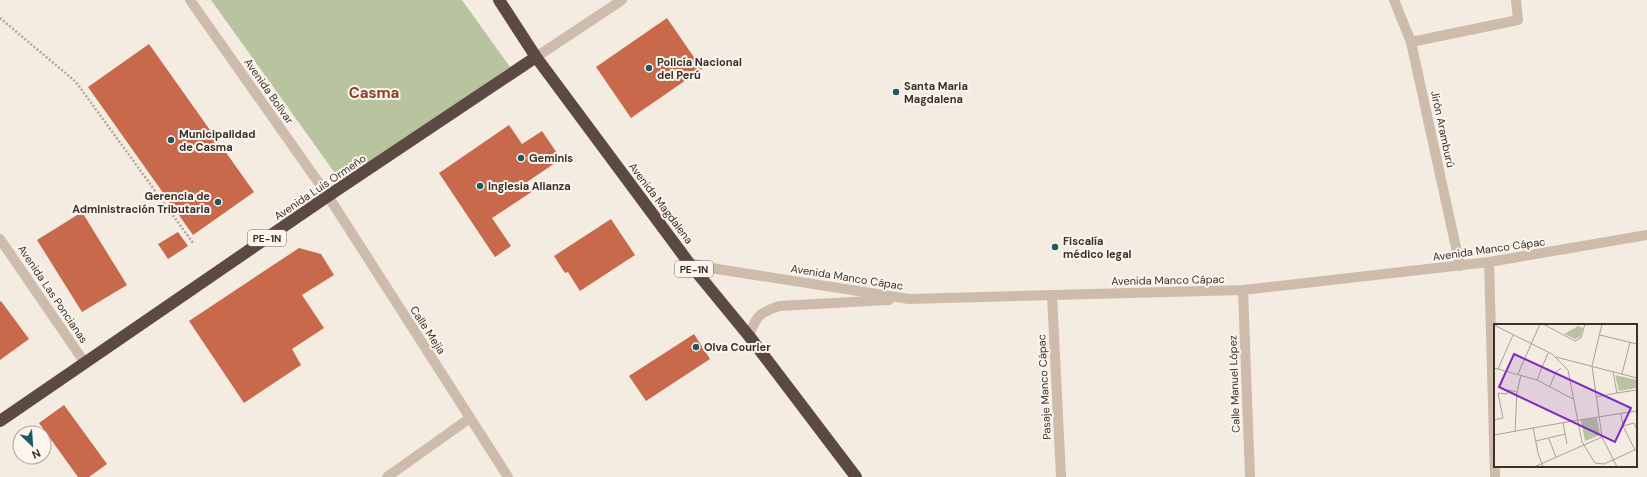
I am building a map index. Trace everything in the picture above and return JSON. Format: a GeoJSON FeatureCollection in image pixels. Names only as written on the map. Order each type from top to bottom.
{"type":"FeatureCollection","features":[{"type":"Feature","properties":{"kind":"highway","name":"PE-1N"},"geometry":{"type":"LineString","coordinates":[[499,0],[536,57]]}},
{"type":"Feature","properties":{"kind":"highway","name":"Avenida Luis Ormeño"},"geometry":{"type":"LineString","coordinates":[[0,421],[328,196],[536,57]]}},
{"type":"Feature","properties":{"kind":"highway","name":"Avenida Magdalena"},"geometry":{"type":"LineString","coordinates":[[536,57],[689,263],[749,336],[856,477]]}},
{"type":"Feature","properties":{"kind":"street","name":"Avenida Bolívar"},"geometry":{"type":"LineString","coordinates":[[190,0],[328,196]]}},
{"type":"Feature","properties":{"kind":"street"},"geometry":{"type":"LineString","coordinates":[[536,57],[622,0]]}},
{"type":"Feature","properties":{"kind":"street","name":"Jirón Aramburú"},"geometry":{"type":"LineString","coordinates":[[1394,0],[1411,42],[1460,266]]}},
{"type":"Feature","properties":{"kind":"street"},"geometry":{"type":"LineString","coordinates":[[1411,42],[1518,20],[1516,0]]}},
{"type":"Feature","properties":{"kind":"street","name":"Calle Mejía"},"geometry":{"type":"LineString","coordinates":[[328,196],[508,477]]}},
{"type":"Feature","properties":{"kind":"street","name":"Avenida Manco Cápac"},"geometry":{"type":"LineString","coordinates":[[689,263],[717,269],[909,299],[1243,290],[1490,262],[1647,235]]}},
{"type":"Feature","properties":{"kind":"street","name":"Avenida Las Poncianas"},"geometry":{"type":"LineString","coordinates":[[0,239],[85,363]]}},
{"type":"Feature","properties":{"kind":"street"},"geometry":{"type":"LineString","coordinates":[[1490,262],[1494,434]]}},
{"type":"Feature","properties":{"kind":"street","name":"Calle Manuel López"},"geometry":{"type":"LineString","coordinates":[[1243,290],[1250,477]]}},
{"type":"Feature","properties":{"kind":"street","name":"Pasaje Manco Cápac"},"geometry":{"type":"LineString","coordinates":[[1052,295],[1061,477]]}},
{"type":"Feature","properties":{"kind":"street"},"geometry":{"type":"LineString","coordinates":[[749,336],[754,322],[763,312],[779,306],[909,299]]}},
{"type":"Feature","properties":{"kind":"street"},"geometry":{"type":"LineString","coordinates":[[388,477],[470,418]]}},
{"type":"Feature","properties":{"kind":"street"},"geometry":{"type":"LineString","coordinates":[[1495,467],[1495,477]]}},
{"type":"Feature","properties":{"kind":"path"},"geometry":{"type":"LineString","coordinates":[[0,18],[76,82],[193,243]]}},
{"type":"Feature","properties":{"kind":"green space"},"geometry":{"type":"Polygon","coordinates":[[[211,0],[462,0],[510,67],[342,183],[211,0]]]}},
{"type":"Feature","properties":{"kind":"building","name":"Policía Nacional del Perú"},"geometry":{"type":"Polygon","coordinates":[[[667,18],[702,69],[631,118],[596,67],[667,18]]]}},
{"type":"Feature","properties":{"kind":"building","name":"Municipalidad de Casma"},"geometry":{"type":"Polygon","coordinates":[[[149,44],[254,192],[193,235],[88,87],[149,44]]]}},
{"type":"Feature","properties":{"kind":"building"},"geometry":{"type":"Polygon","coordinates":[[[509,125],[522,144],[542,131],[561,159],[527,182],[533,191],[492,218],[511,246],[495,257],[439,173],[509,125]]]}},
{"type":"Feature","properties":{"kind":"building"},"geometry":{"type":"Polygon","coordinates":[[[82,212],[127,285],[82,312],[37,240],[82,212]]]}},
{"type":"Feature","properties":{"kind":"building"},"geometry":{"type":"Polygon","coordinates":[[[611,219],[635,255],[580,291],[568,272],[565,273],[554,256],[611,219]]]}},
{"type":"Feature","properties":{"kind":"building"},"geometry":{"type":"Polygon","coordinates":[[[178,232],[188,246],[168,259],[158,244],[178,232]]]}},
{"type":"Feature","properties":{"kind":"building"},"geometry":{"type":"Polygon","coordinates":[[[299,248],[321,254],[334,275],[302,295],[324,328],[292,349],[301,365],[244,403],[189,321],[299,248]]]}},
{"type":"Feature","properties":{"kind":"building"},"geometry":{"type":"Polygon","coordinates":[[[1,301],[29,339],[0,360],[0,302],[1,301]]]}},
{"type":"Feature","properties":{"kind":"building"},"geometry":{"type":"Polygon","coordinates":[[[694,334],[710,359],[646,401],[629,376],[694,334]]]}},
{"type":"Feature","properties":{"kind":"building"},"geometry":{"type":"Polygon","coordinates":[[[64,405],[107,464],[89,477],[78,477],[52,441],[52,425],[40,425],[39,423],[64,405]]]}},
{"type":"Feature","properties":{"kind":"place","name":"Policía Nacional del Perú"},"geometry":{"type":"Point","coordinates":[649,68]}},
{"type":"Feature","properties":{"kind":"place","name":"Santa Maria Magdalena"},"geometry":{"type":"Point","coordinates":[896,92]}},
{"type":"Feature","properties":{"kind":"place","name":"Municipalidad de Casma"},"geometry":{"type":"Point","coordinates":[171,140]}},
{"type":"Feature","properties":{"kind":"place","name":"Geminis"},"geometry":{"type":"Point","coordinates":[521,158]}},
{"type":"Feature","properties":{"kind":"place","name":"Inglesia Alianza"},"geometry":{"type":"Point","coordinates":[480,186]}},
{"type":"Feature","properties":{"kind":"place","name":"Gerencia de Administración Tributaria"},"geometry":{"type":"Point","coordinates":[218,202]}},
{"type":"Feature","properties":{"kind":"place","name":"Fiscalía médico legal"},"geometry":{"type":"Point","coordinates":[1055,247]}},
{"type":"Feature","properties":{"kind":"place","name":"Olva Courier"},"geometry":{"type":"Point","coordinates":[696,347]}},
{"type":"Feature","properties":{"kind":"district","name":"Casma"},"geometry":{"type":"Point","coordinates":[374,93]}}]}
